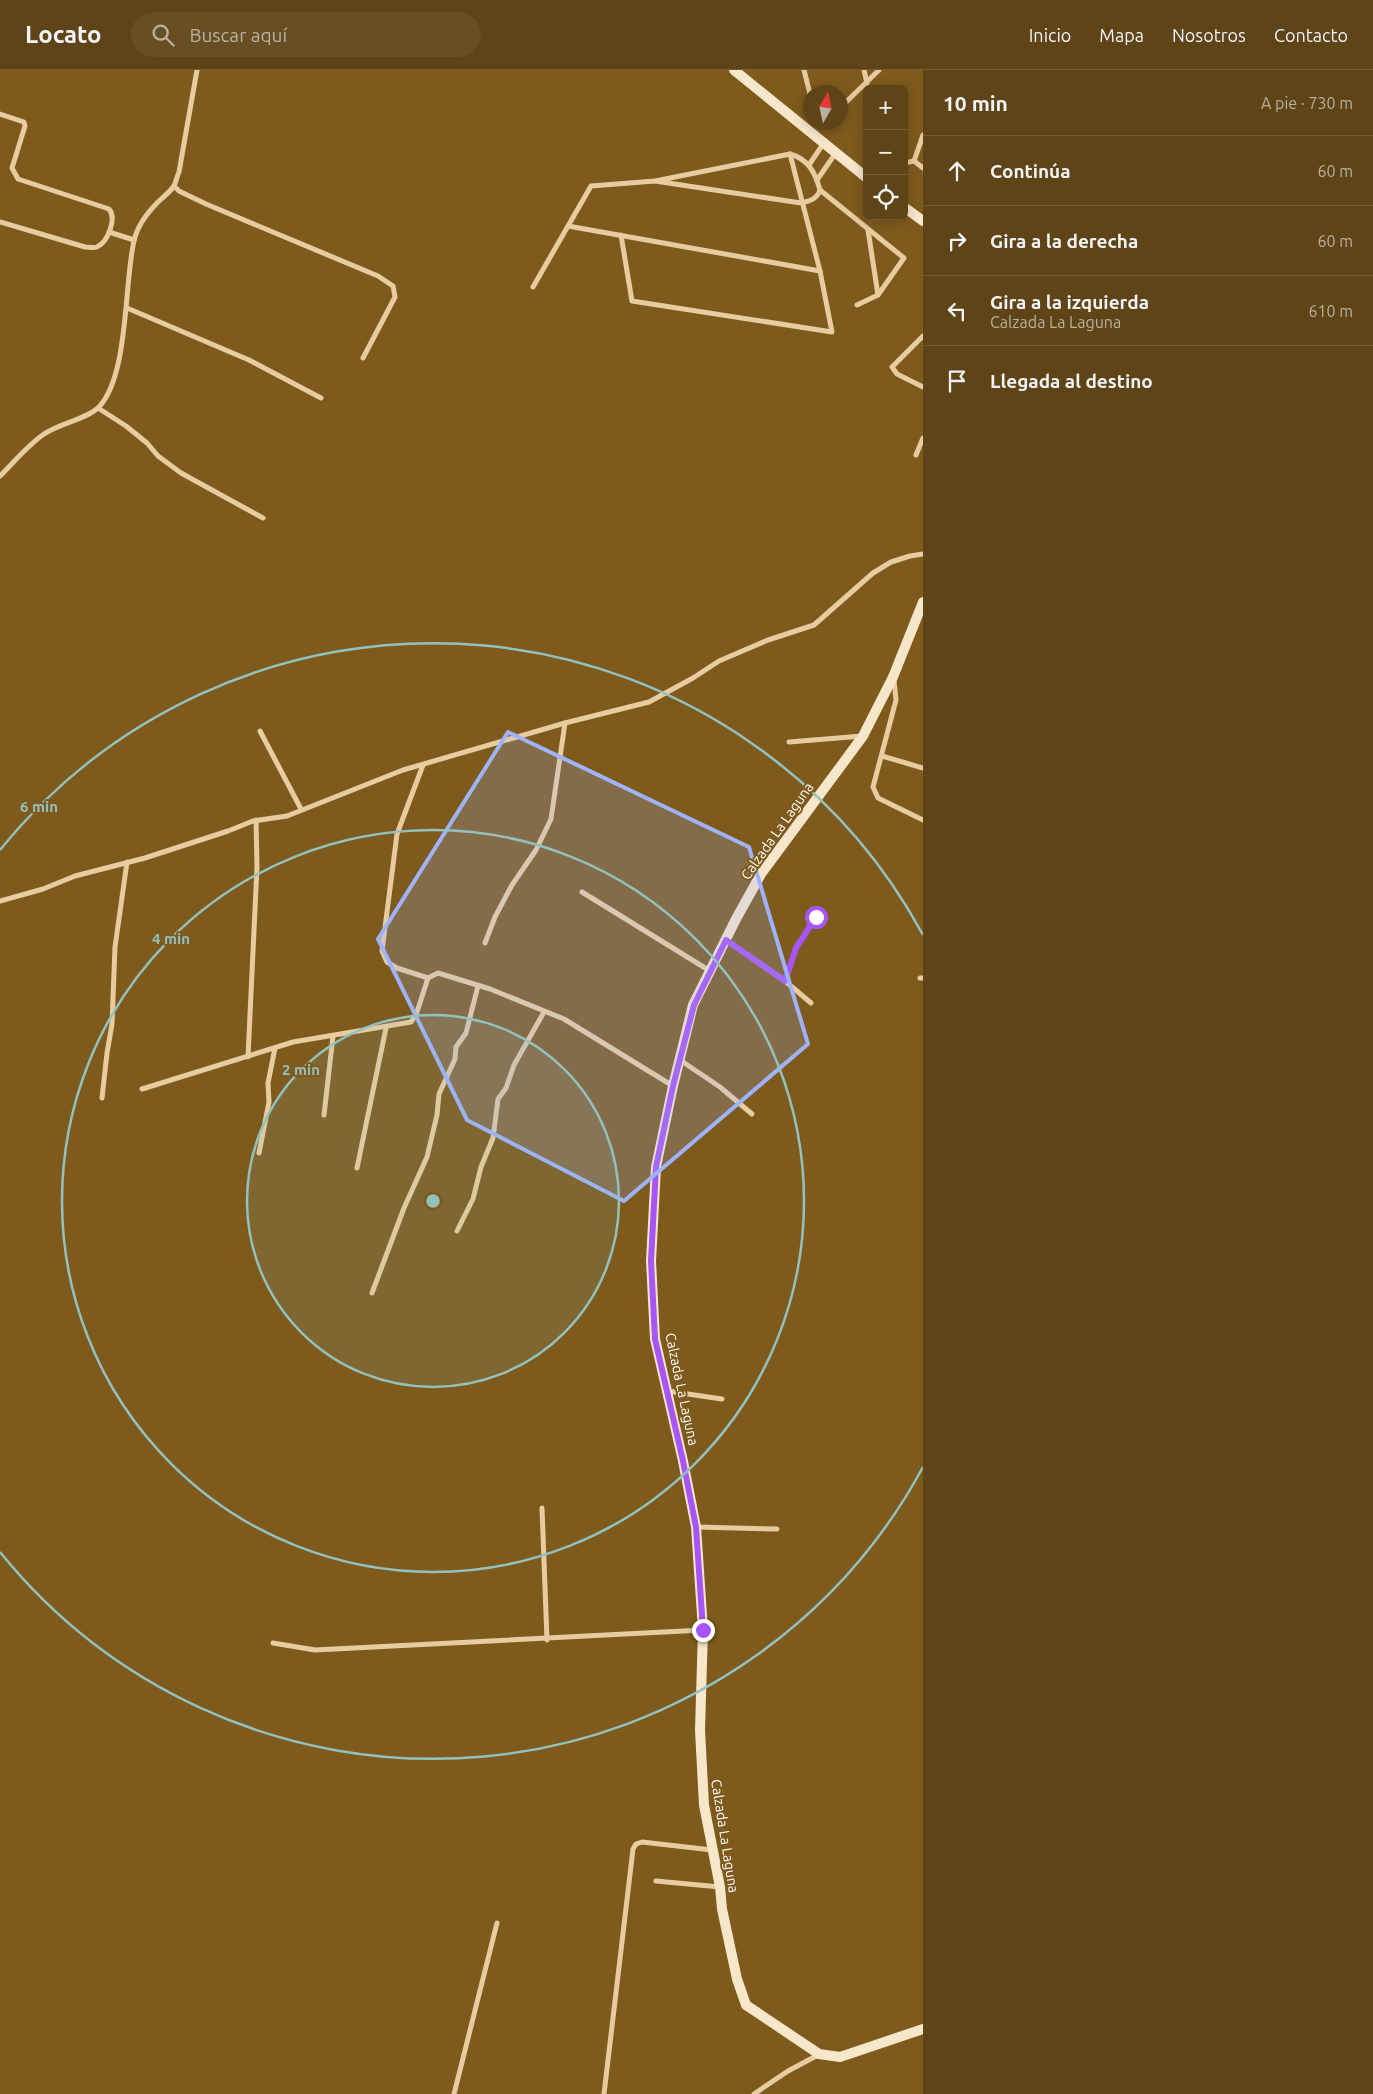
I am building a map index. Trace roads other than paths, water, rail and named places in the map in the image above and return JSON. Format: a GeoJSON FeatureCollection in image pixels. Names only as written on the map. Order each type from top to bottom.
{"type":"FeatureCollection","features":[{"type":"Feature","properties":{"kind":"street"},"geometry":{"type":"LineString","coordinates":[[0,476],[43,435],[59,425],[98,408],[107,396],[118,364],[127,308],[134,240],[153,207],[174,186],[179,172],[196,70]]}},
{"type":"Feature","properties":{"kind":"street"},"geometry":{"type":"LineString","coordinates":[[734,70],[863,175]]}},
{"type":"Feature","properties":{"kind":"street"},"geometry":{"type":"LineString","coordinates":[[804,70],[807,85]]}},
{"type":"Feature","properties":{"kind":"street"},"geometry":{"type":"LineString","coordinates":[[864,70],[867,83]]}},
{"type":"Feature","properties":{"kind":"street"},"geometry":{"type":"LineString","coordinates":[[848,100],[879,70]]}},
{"type":"Feature","properties":{"kind":"street"},"geometry":{"type":"LineString","coordinates":[[0,114],[24,122],[25,126],[12,168],[18,178],[109,209],[112,217],[109,232],[102,243],[96,248],[85,247],[0,222]]}},
{"type":"Feature","properties":{"kind":"street"},"geometry":{"type":"LineString","coordinates":[[914,161],[923,135]]}},
{"type":"Feature","properties":{"kind":"street"},"geometry":{"type":"LineString","coordinates":[[809,164],[823,144]]}},
{"type":"Feature","properties":{"kind":"street"},"geometry":{"type":"LineString","coordinates":[[621,236],[632,301],[832,332],[820,271],[790,154]]}},
{"type":"Feature","properties":{"kind":"street"},"geometry":{"type":"LineString","coordinates":[[534,287],[591,186],[655,180],[790,154],[799,157],[809,164],[820,190],[904,258],[878,295],[857,305]]}},
{"type":"Feature","properties":{"kind":"street"},"geometry":{"type":"LineString","coordinates":[[817,180],[835,154]]}},
{"type":"Feature","properties":{"kind":"street"},"geometry":{"type":"LineString","coordinates":[[908,162],[914,161],[923,168]]}},
{"type":"Feature","properties":{"kind":"street"},"geometry":{"type":"LineString","coordinates":[[655,180],[802,203],[811,201],[820,190]]}},
{"type":"Feature","properties":{"kind":"street"},"geometry":{"type":"LineString","coordinates":[[174,186],[206,204],[378,276],[393,286],[395,297],[363,358]]}},
{"type":"Feature","properties":{"kind":"street"},"geometry":{"type":"LineString","coordinates":[[908,209],[923,221]]}},
{"type":"Feature","properties":{"kind":"street"},"geometry":{"type":"LineString","coordinates":[[568,226],[820,271]]}},
{"type":"Feature","properties":{"kind":"street"},"geometry":{"type":"LineString","coordinates":[[868,229],[878,295]]}},
{"type":"Feature","properties":{"kind":"street"},"geometry":{"type":"LineString","coordinates":[[109,232],[134,240]]}},
{"type":"Feature","properties":{"kind":"street"},"geometry":{"type":"LineString","coordinates":[[127,308],[249,360],[321,398]]}},
{"type":"Feature","properties":{"kind":"street"},"geometry":{"type":"LineString","coordinates":[[923,336],[892,367],[897,374],[923,387]]}},
{"type":"Feature","properties":{"kind":"street"},"geometry":{"type":"LineString","coordinates":[[98,408],[126,426],[147,443],[158,456],[181,473],[263,518]]}},
{"type":"Feature","properties":{"kind":"street"},"geometry":{"type":"LineString","coordinates":[[916,455],[923,438]]}},
{"type":"Feature","properties":{"kind":"street"},"geometry":{"type":"LineString","coordinates":[[0,901],[43,889],[75,876],[145,858],[228,832],[256,820],[287,816],[301,809],[423,764],[565,723],[649,702],[720,661],[768,640],[814,625],[873,573],[897,560],[923,554]]}},
{"type":"Feature","properties":{"kind":"street","name":"Calzada La Laguna"},"geometry":{"type":"LineString","coordinates":[[819,2054],[746,2005],[722,1909],[720,1887],[704,1805],[700,1730],[703,1630],[696,1527],[655,1339],[651,1261],[656,1167],[673,1086],[694,1005],[710,971],[761,874],[863,736],[893,677],[923,602]]}},
{"type":"Feature","properties":{"kind":"street"},"geometry":{"type":"LineString","coordinates":[[893,677],[896,700],[874,787],[878,798],[923,820]]}},
{"type":"Feature","properties":{"kind":"street"},"geometry":{"type":"LineString","coordinates":[[485,943],[499,909],[512,885],[536,850],[551,820],[565,723]]}},
{"type":"Feature","properties":{"kind":"street"},"geometry":{"type":"LineString","coordinates":[[260,731],[301,809]]}},
{"type":"Feature","properties":{"kind":"street"},"geometry":{"type":"LineString","coordinates":[[789,742],[863,736]]}},
{"type":"Feature","properties":{"kind":"street"},"geometry":{"type":"LineString","coordinates":[[882,756],[923,768]]}},
{"type":"Feature","properties":{"kind":"street"},"geometry":{"type":"LineString","coordinates":[[423,764],[397,834],[382,951],[387,962],[392,965],[428,978]]}},
{"type":"Feature","properties":{"kind":"street"},"geometry":{"type":"LineString","coordinates":[[248,1057],[257,867],[256,820]]}},
{"type":"Feature","properties":{"kind":"street"},"geometry":{"type":"LineString","coordinates":[[102,1098],[106,1053],[112,1024],[115,947],[127,862]]}},
{"type":"Feature","properties":{"kind":"street"},"geometry":{"type":"LineString","coordinates":[[582,892],[710,971]]}},
{"type":"Feature","properties":{"kind":"street"},"geometry":{"type":"LineString","coordinates":[[785,981],[796,948],[816,917]]}},
{"type":"Feature","properties":{"kind":"street"},"geometry":{"type":"LineString","coordinates":[[726,940],[785,981],[811,1003]]}},
{"type":"Feature","properties":{"kind":"street"},"geometry":{"type":"LineString","coordinates":[[142,1089],[293,1042],[386,1028],[411,1022],[416,1015],[428,978],[438,973],[478,986],[564,1019],[673,1086]]}},
{"type":"Feature","properties":{"kind":"street"},"geometry":{"type":"LineString","coordinates":[[372,1293],[404,1208],[427,1157],[437,1114],[439,1094],[454,1059],[456,1047],[466,1033],[478,986]]}},
{"type":"Feature","properties":{"kind":"street"},"geometry":{"type":"LineString","coordinates":[[457,1231],[473,1199],[481,1167],[493,1138],[498,1099],[506,1088],[514,1065],[544,1012]]}},
{"type":"Feature","properties":{"kind":"street"},"geometry":{"type":"LineString","coordinates":[[357,1168],[386,1028]]}},
{"type":"Feature","properties":{"kind":"street"},"geometry":{"type":"LineString","coordinates":[[324,1115],[333,1036]]}},
{"type":"Feature","properties":{"kind":"street"},"geometry":{"type":"LineString","coordinates":[[258,1153],[269,1102],[268,1083],[275,1048]]}},
{"type":"Feature","properties":{"kind":"street"},"geometry":{"type":"LineString","coordinates":[[680,1060],[720,1087],[752,1114]]}},
{"type":"Feature","properties":{"kind":"street"},"geometry":{"type":"LineString","coordinates":[[667,1391],[722,1399]]}},
{"type":"Feature","properties":{"kind":"street"},"geometry":{"type":"LineString","coordinates":[[542,1508],[547,1640]]}},
{"type":"Feature","properties":{"kind":"street"},"geometry":{"type":"LineString","coordinates":[[696,1527],[777,1529]]}},
{"type":"Feature","properties":{"kind":"street"},"geometry":{"type":"LineString","coordinates":[[273,1643],[315,1650],[547,1640],[703,1630]]}},
{"type":"Feature","properties":{"kind":"street"},"geometry":{"type":"LineString","coordinates":[[604,2094],[633,1849],[636,1844],[642,1842],[712,1850]]}},
{"type":"Feature","properties":{"kind":"street"},"geometry":{"type":"LineString","coordinates":[[656,1882],[720,1887]]}},
{"type":"Feature","properties":{"kind":"street"},"geometry":{"type":"LineString","coordinates":[[454,2094],[497,1923]]}},
{"type":"Feature","properties":{"kind":"street"},"geometry":{"type":"LineString","coordinates":[[754,2094],[788,2071],[819,2054],[840,2058],[923,2029]]}}]}
